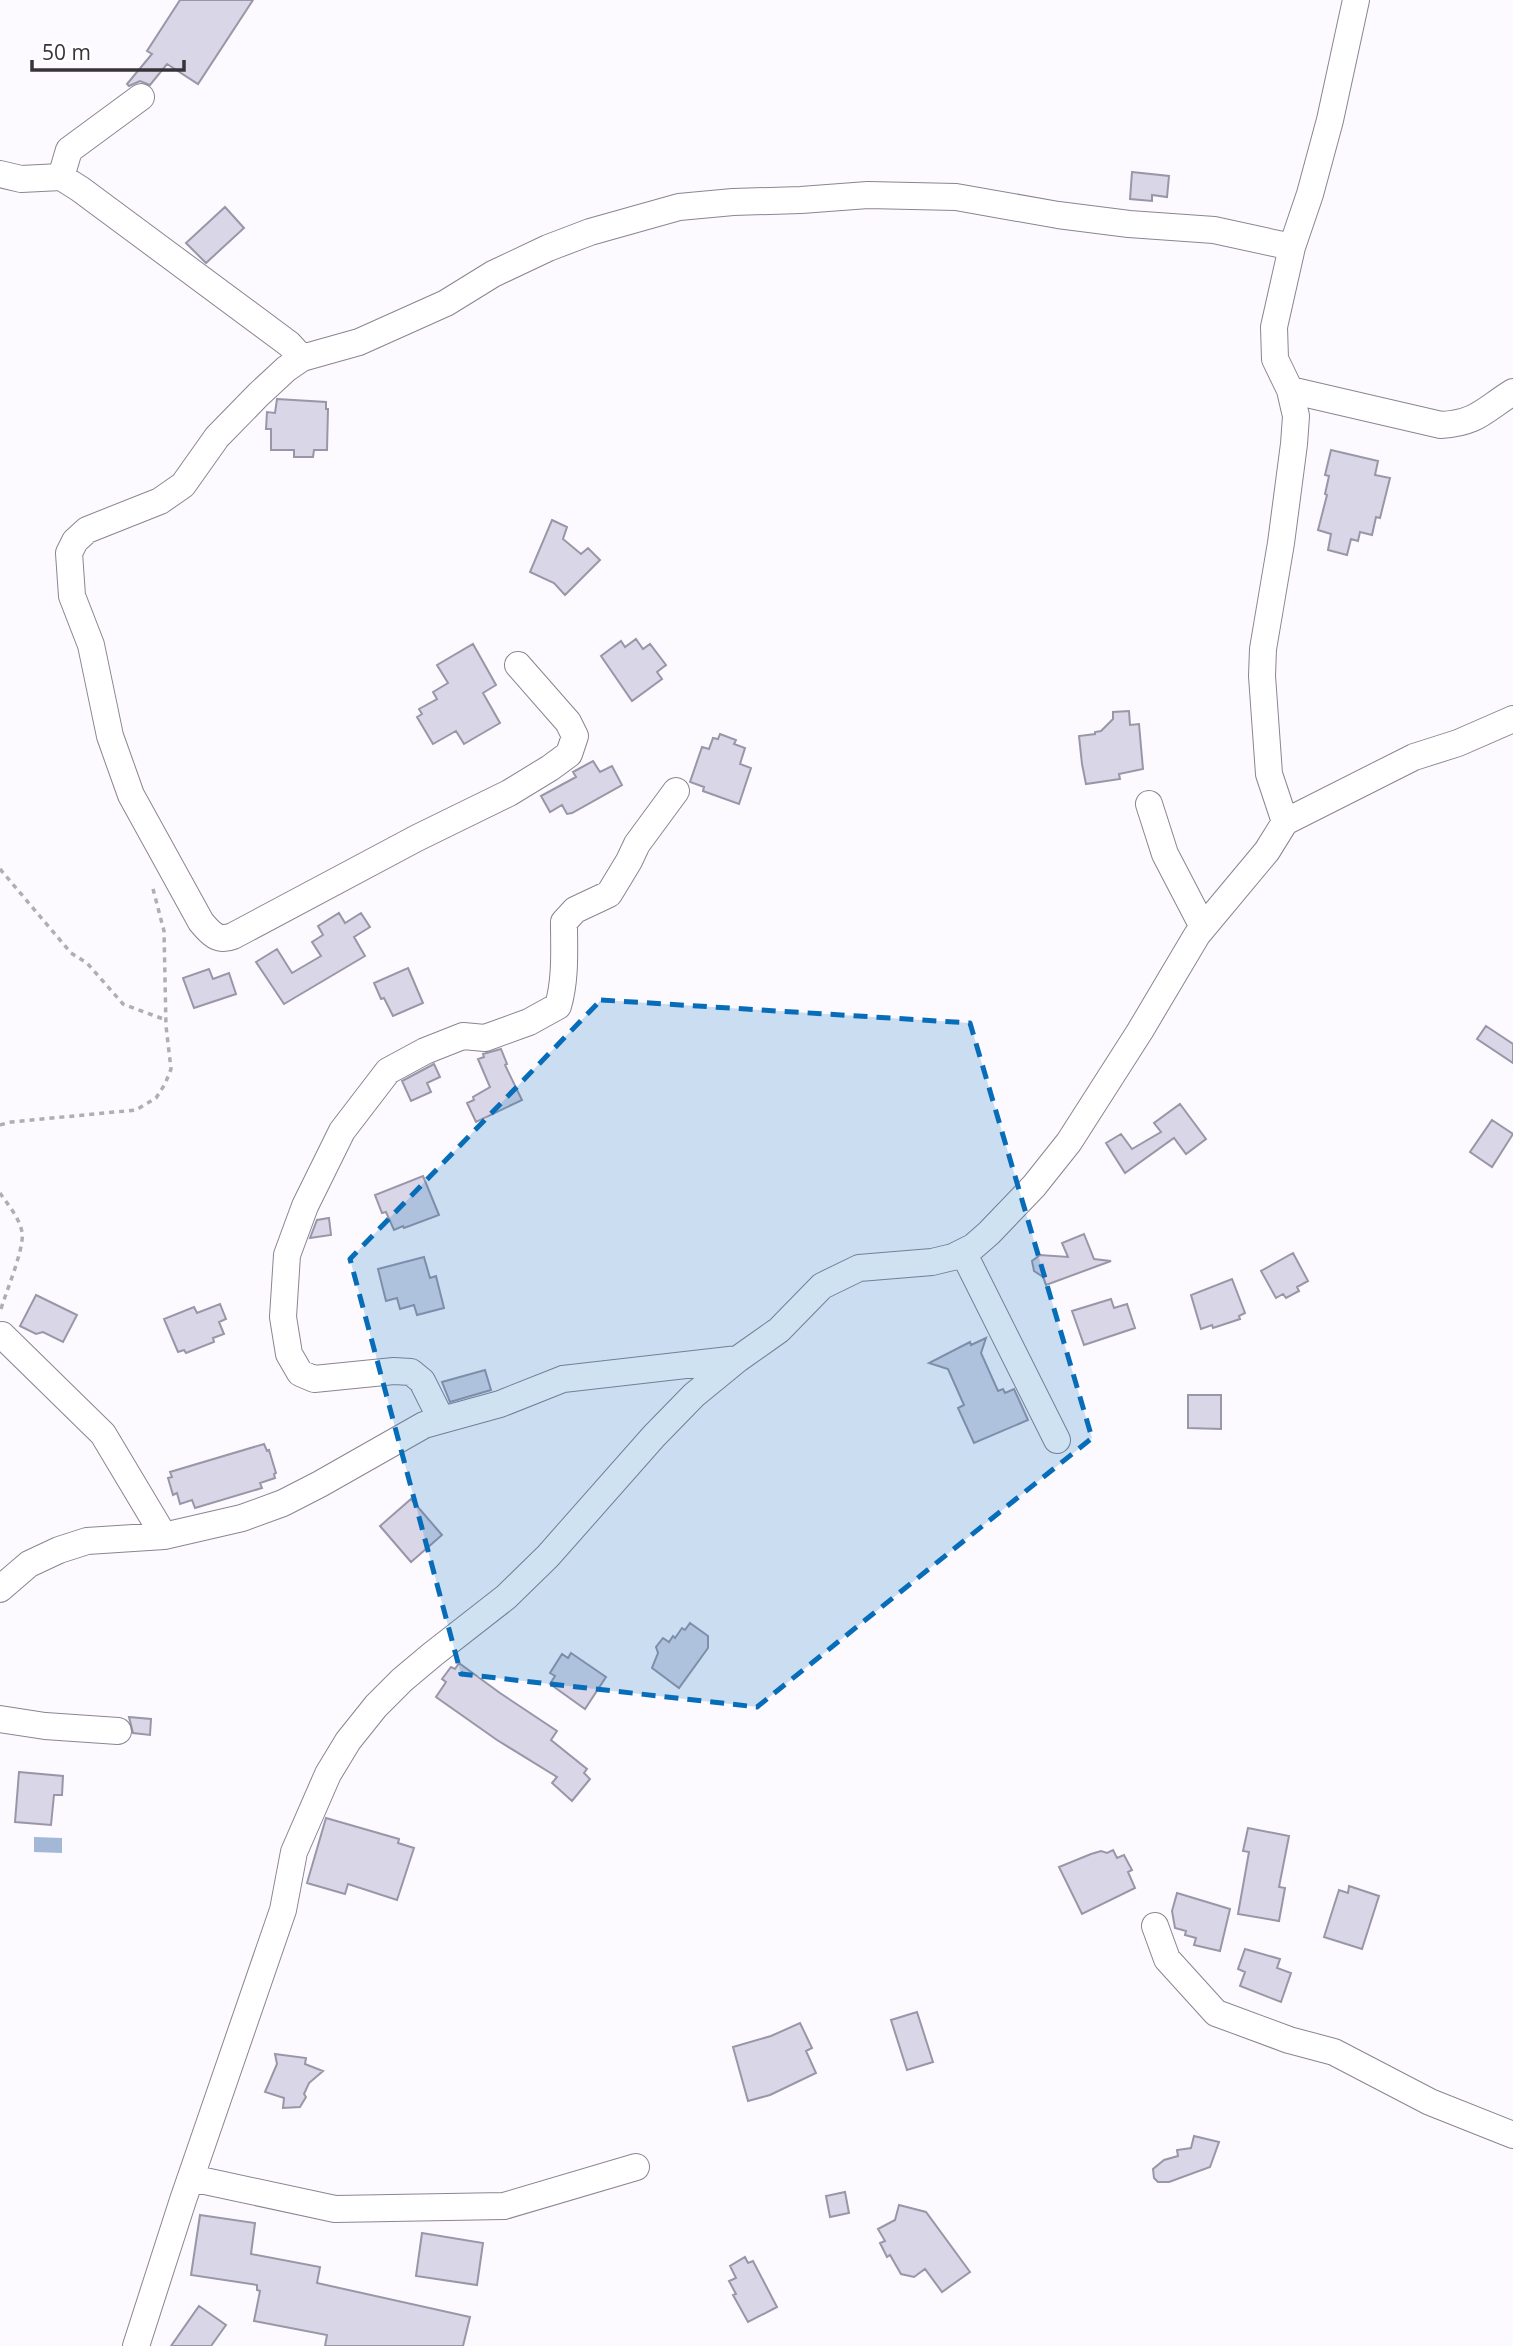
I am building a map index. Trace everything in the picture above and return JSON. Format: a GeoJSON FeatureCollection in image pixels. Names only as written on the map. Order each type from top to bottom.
{"type":"FeatureCollection","features":[{"type":"Feature","properties":{"kind":"street"},"geometry":{"type":"LineString","coordinates":[[1285,822],[1269,774],[1262,676],[1263,649],[1281,543],[1296,416],[1290,390],[1275,359],[1274,327],[1292,247],[1330,120],[1356,0]]}},
{"type":"Feature","properties":{"kind":"street"},"geometry":{"type":"LineString","coordinates":[[61,177],[69,150],[141,97]]}},
{"type":"Feature","properties":{"kind":"street"},"geometry":{"type":"LineString","coordinates":[[0,174],[21,179],[61,177],[144,235],[289,344],[302,358]]}},
{"type":"Feature","properties":{"kind":"street"},"geometry":{"type":"LineString","coordinates":[[518,665],[568,722],[575,736],[569,754],[509,793],[417,838],[224,940],[217,938],[201,922],[131,796],[110,736],[91,645],[72,596],[69,554],[75,541],[87,530],[160,501],[183,485],[218,437],[286,369],[302,358],[359,342],[446,303],[493,274],[548,248],[590,232],[679,207],[868,195],[956,197],[1117,223],[1214,230],[1292,247]]}},
{"type":"Feature","properties":{"kind":"street"},"geometry":{"type":"LineString","coordinates":[[1290,390],[1441,425],[1461,424],[1483,414],[1513,392]]}},
{"type":"Feature","properties":{"kind":"street"},"geometry":{"type":"LineString","coordinates":[[136,2346],[283,1910],[294,1852],[328,1774],[348,1741],[376,1706],[402,1680],[514,1589],[694,1395],[779,1330],[822,1286],[859,1268],[932,1262],[964,1252],[989,1233],[1034,1186],[1069,1142],[1203,927],[1267,851],[1285,822],[1414,757],[1458,743],[1513,719]]}},
{"type":"Feature","properties":{"kind":"street"},"geometry":{"type":"LineString","coordinates":[[441,1419],[422,1381],[411,1372],[394,1371],[314,1379],[300,1373],[289,1354],[283,1317],[287,1255],[305,1206],[342,1131],[388,1071],[425,1051],[463,1036],[485,1038],[529,1022],[558,1006],[564,963],[564,922],[575,910],[609,894],[637,844],[676,791]]}},
{"type":"Feature","properties":{"kind":"street"},"geometry":{"type":"LineString","coordinates":[[1149,804],[1164,853],[1203,927]]}},
{"type":"Feature","properties":{"kind":"street"},"geometry":{"type":"LineString","coordinates":[[964,1252],[1057,1440]]}},
{"type":"Feature","properties":{"kind":"street"},"geometry":{"type":"LineString","coordinates":[[1,1324],[103,1434],[164,1536]]}},
{"type":"Feature","properties":{"kind":"street"},"geometry":{"type":"LineString","coordinates":[[0,1589],[29,1564],[87,1541],[164,1536],[242,1518],[283,1503],[320,1485],[424,1424],[500,1404],[563,1379],[738,1359]]}},
{"type":"Feature","properties":{"kind":"street"},"geometry":{"type":"LineString","coordinates":[[0,1719],[45,1726],[118,1731]]}},
{"type":"Feature","properties":{"kind":"street"},"geometry":{"type":"LineString","coordinates":[[1155,1926],[1167,1959],[1216,2013],[1289,2040],[1334,2052],[1430,2102],[1513,2135]]}},
{"type":"Feature","properties":{"kind":"street"},"geometry":{"type":"LineString","coordinates":[[191,2178],[335,2209],[504,2206],[636,2167]]}},
{"type":"Feature","properties":{"kind":"path"},"geometry":{"type":"LineString","coordinates":[[0,869],[71,953],[88,962],[123,1004],[166,1020]]}},
{"type":"Feature","properties":{"kind":"path"},"geometry":{"type":"LineString","coordinates":[[0,1125],[136,1110],[156,1097],[171,1069],[166,1020],[164,931],[150,877]]}},
{"type":"Feature","properties":{"kind":"path"},"geometry":{"type":"LineString","coordinates":[[0,1193],[22,1231],[22,1244],[1,1324]]}},
{"type":"Feature","properties":{"kind":"highlighted area"},"geometry":{"type":"Polygon","coordinates":[[[601,1000],[970,1023],[1092,1438],[757,1707],[461,1674],[350,1259],[601,1000]]]}},
{"type":"Feature","properties":{"kind":"water"},"geometry":{"type":"Polygon","coordinates":[[[34,1837],[62,1838],[62,1853],[34,1852],[34,1837]]]}},
{"type":"Feature","properties":{"kind":"building"},"geometry":{"type":"Polygon","coordinates":[[[180,0],[253,0],[198,84],[167,64],[150,85],[140,81],[129,86],[127,84],[152,54],[147,51],[180,0]]]}},
{"type":"Feature","properties":{"kind":"building"},"geometry":{"type":"Polygon","coordinates":[[[1132,172],[1169,176],[1167,197],[1152,195],[1152,201],[1130,199],[1132,172]]]}},
{"type":"Feature","properties":{"kind":"building"},"geometry":{"type":"Polygon","coordinates":[[[225,207],[244,228],[206,263],[186,243],[225,207]]]}},
{"type":"Feature","properties":{"kind":"building"},"geometry":{"type":"Polygon","coordinates":[[[277,399],[326,402],[327,450],[314,450],[313,457],[294,457],[294,450],[271,450],[271,429],[266,429],[267,412],[275,413],[277,399]]]}},
{"type":"Feature","properties":{"kind":"building"},"geometry":{"type":"Polygon","coordinates":[[[1331,450],[1378,461],[1375,475],[1390,478],[1380,518],[1376,517],[1372,535],[1360,532],[1358,541],[1351,539],[1347,555],[1328,550],[1331,534],[1318,530],[1327,495],[1329,476],[1325,475],[1331,450]]]}},
{"type":"Feature","properties":{"kind":"building"},"geometry":{"type":"Polygon","coordinates":[[[552,520],[567,527],[563,539],[581,554],[588,548],[600,560],[565,595],[554,583],[530,572],[552,520]]]}},
{"type":"Feature","properties":{"kind":"building"},"geometry":{"type":"Polygon","coordinates":[[[636,639],[643,649],[650,644],[666,665],[657,672],[662,679],[632,701],[601,656],[621,641],[625,647],[636,639]]]}},
{"type":"Feature","properties":{"kind":"building"},"geometry":{"type":"Polygon","coordinates":[[[473,644],[496,685],[483,693],[500,723],[464,744],[456,731],[433,744],[417,717],[422,714],[419,709],[437,699],[433,692],[448,683],[437,665],[473,644]]]}},
{"type":"Feature","properties":{"kind":"building"},"geometry":{"type":"Polygon","coordinates":[[[1129,711],[1130,725],[1139,724],[1143,769],[1119,774],[1120,779],[1086,784],[1079,736],[1101,731],[1113,719],[1113,712],[1129,711]]]}},
{"type":"Feature","properties":{"kind":"building"},"geometry":{"type":"Polygon","coordinates":[[[720,734],[736,740],[734,744],[745,748],[740,764],[751,768],[739,804],[703,791],[704,787],[690,782],[702,747],[709,749],[713,738],[718,739],[720,734]]]}},
{"type":"Feature","properties":{"kind":"building"},"geometry":{"type":"Polygon","coordinates":[[[593,761],[600,772],[612,766],[622,785],[572,813],[567,814],[562,805],[550,812],[541,796],[576,777],[573,772],[593,761]]]}},
{"type":"Feature","properties":{"kind":"building"},"geometry":{"type":"Polygon","coordinates":[[[339,913],[345,923],[361,913],[370,927],[354,937],[365,956],[284,1004],[256,962],[277,949],[292,973],[321,956],[312,942],[323,935],[318,926],[339,913]]]}},
{"type":"Feature","properties":{"kind":"building"},"geometry":{"type":"Polygon","coordinates":[[[408,968],[423,1003],[393,1016],[374,983],[408,968]]]}},
{"type":"Feature","properties":{"kind":"building"},"geometry":{"type":"Polygon","coordinates":[[[209,969],[213,979],[229,973],[236,994],[194,1008],[183,978],[209,969]]]}},
{"type":"Feature","properties":{"kind":"building"},"geometry":{"type":"Polygon","coordinates":[[[1486,1026],[1513,1044],[1513,1063],[1477,1039],[1486,1026]]]}},
{"type":"Feature","properties":{"kind":"building"},"geometry":{"type":"Polygon","coordinates":[[[501,1049],[507,1064],[505,1065],[522,1100],[476,1122],[467,1103],[490,1087],[478,1059],[484,1057],[483,1054],[501,1049]]]}},
{"type":"Feature","properties":{"kind":"building"},"geometry":{"type":"Polygon","coordinates":[[[434,1064],[440,1077],[427,1083],[431,1092],[411,1101],[402,1081],[434,1064]]]}},
{"type":"Feature","properties":{"kind":"building"},"geometry":{"type":"Polygon","coordinates":[[[1180,1104],[1206,1139],[1186,1154],[1174,1138],[1125,1173],[1106,1143],[1121,1134],[1132,1149],[1161,1132],[1154,1123],[1180,1104]]]}},
{"type":"Feature","properties":{"kind":"building"},"geometry":{"type":"Polygon","coordinates":[[[1492,1120],[1513,1134],[1492,1167],[1470,1152],[1492,1120]]]}},
{"type":"Feature","properties":{"kind":"building"},"geometry":{"type":"Polygon","coordinates":[[[423,1176],[439,1215],[394,1230],[386,1212],[382,1213],[375,1195],[423,1176]]]}},
{"type":"Feature","properties":{"kind":"building"},"geometry":{"type":"Polygon","coordinates":[[[329,1218],[331,1235],[310,1238],[317,1220],[329,1218]]]}},
{"type":"Feature","properties":{"kind":"building"},"geometry":{"type":"Polygon","coordinates":[[[1084,1234],[1094,1259],[1111,1261],[1046,1285],[1043,1277],[1034,1271],[1032,1261],[1040,1255],[1068,1257],[1062,1243],[1084,1234]]]}},
{"type":"Feature","properties":{"kind":"building"},"geometry":{"type":"Polygon","coordinates":[[[1293,1253],[1308,1281],[1297,1287],[1299,1291],[1286,1298],[1283,1294],[1276,1298],[1261,1271],[1293,1253]]]}},
{"type":"Feature","properties":{"kind":"building"},"geometry":{"type":"Polygon","coordinates":[[[424,1257],[430,1278],[436,1276],[444,1308],[417,1315],[414,1305],[400,1309],[397,1298],[386,1301],[378,1269],[424,1257]]]}},
{"type":"Feature","properties":{"kind":"building"},"geometry":{"type":"Polygon","coordinates":[[[1232,1279],[1245,1313],[1239,1316],[1240,1319],[1201,1329],[1191,1295],[1232,1279]]]}},
{"type":"Feature","properties":{"kind":"building"},"geometry":{"type":"Polygon","coordinates":[[[36,1295],[77,1315],[63,1342],[43,1332],[36,1334],[20,1326],[36,1295]]]}},
{"type":"Feature","properties":{"kind":"building"},"geometry":{"type":"Polygon","coordinates":[[[1111,1299],[1114,1308],[1127,1304],[1135,1328],[1084,1345],[1072,1311],[1111,1299]]]}},
{"type":"Feature","properties":{"kind":"building"},"geometry":{"type":"Polygon","coordinates":[[[220,1304],[226,1319],[219,1322],[224,1334],[213,1338],[214,1342],[186,1353],[184,1350],[178,1352],[164,1319],[194,1307],[197,1313],[220,1304]]]}},
{"type":"Feature","properties":{"kind":"building"},"geometry":{"type":"Polygon","coordinates":[[[986,1338],[981,1353],[998,1391],[1003,1389],[1005,1393],[1014,1389],[1028,1420],[974,1443],[958,1408],[964,1405],[948,1369],[929,1363],[970,1342],[971,1345],[986,1338]]]}},
{"type":"Feature","properties":{"kind":"building"},"geometry":{"type":"Polygon","coordinates":[[[485,1370],[491,1390],[450,1402],[442,1382],[485,1370]]]}},
{"type":"Feature","properties":{"kind":"building"},"geometry":{"type":"Polygon","coordinates":[[[1188,1395],[1221,1395],[1221,1429],[1188,1428],[1188,1395]]]}},
{"type":"Feature","properties":{"kind":"building"},"geometry":{"type":"Polygon","coordinates":[[[264,1444],[267,1451],[269,1450],[276,1473],[275,1478],[260,1483],[262,1488],[195,1508],[192,1500],[180,1504],[177,1493],[173,1495],[168,1478],[172,1477],[170,1472],[264,1444]]]}},
{"type":"Feature","properties":{"kind":"building"},"geometry":{"type":"Polygon","coordinates":[[[411,1499],[442,1535],[411,1562],[380,1526],[411,1499]]]}},
{"type":"Feature","properties":{"kind":"building"},"geometry":{"type":"Polygon","coordinates":[[[690,1623],[708,1636],[708,1648],[679,1688],[652,1668],[658,1653],[656,1647],[663,1638],[669,1642],[690,1623]]]}},
{"type":"Feature","properties":{"kind":"building"},"geometry":{"type":"Polygon","coordinates":[[[571,1653],[606,1677],[585,1709],[550,1684],[555,1676],[550,1673],[562,1654],[568,1658],[571,1653]]]}},
{"type":"Feature","properties":{"kind":"building"},"geometry":{"type":"Polygon","coordinates":[[[459,1663],[557,1731],[551,1740],[587,1769],[584,1773],[590,1779],[572,1801],[552,1783],[557,1777],[497,1740],[436,1697],[446,1682],[442,1679],[451,1667],[455,1669],[459,1663]]]}},
{"type":"Feature","properties":{"kind":"building"},"geometry":{"type":"Polygon","coordinates":[[[129,1717],[151,1719],[150,1735],[133,1733],[129,1717]]]}},
{"type":"Feature","properties":{"kind":"building"},"geometry":{"type":"Polygon","coordinates":[[[19,1772],[63,1776],[62,1795],[54,1795],[51,1825],[15,1822],[19,1772]]]}},
{"type":"Feature","properties":{"kind":"building"},"geometry":{"type":"Polygon","coordinates":[[[326,1818],[399,1839],[398,1843],[414,1848],[397,1900],[348,1884],[345,1894],[307,1883],[326,1818]]]}},
{"type":"Feature","properties":{"kind":"building"},"geometry":{"type":"Polygon","coordinates":[[[1248,1828],[1289,1836],[1279,1887],[1285,1888],[1279,1921],[1238,1914],[1249,1852],[1243,1851],[1248,1828]]]}},
{"type":"Feature","properties":{"kind":"building"},"geometry":{"type":"Polygon","coordinates":[[[1113,1850],[1117,1858],[1124,1855],[1132,1870],[1128,1872],[1135,1888],[1082,1914],[1059,1867],[1091,1854],[1113,1850]]]}},
{"type":"Feature","properties":{"kind":"building"},"geometry":{"type":"Polygon","coordinates":[[[1349,1886],[1379,1896],[1362,1949],[1324,1937],[1339,1890],[1348,1893],[1349,1886]]]}},
{"type":"Feature","properties":{"kind":"building"},"geometry":{"type":"Polygon","coordinates":[[[1177,1893],[1230,1909],[1220,1951],[1194,1945],[1196,1938],[1175,1928],[1172,1911],[1177,1893]]]}},
{"type":"Feature","properties":{"kind":"building"},"geometry":{"type":"Polygon","coordinates":[[[1245,1949],[1280,1959],[1277,1968],[1291,1973],[1281,2002],[1240,1986],[1245,1972],[1238,1969],[1245,1949]]]}},
{"type":"Feature","properties":{"kind":"building"},"geometry":{"type":"Polygon","coordinates":[[[917,2012],[933,2062],[907,2070],[891,2020],[917,2012]]]}},
{"type":"Feature","properties":{"kind":"building"},"geometry":{"type":"Polygon","coordinates":[[[800,2023],[812,2048],[806,2051],[816,2073],[770,2095],[748,2101],[733,2047],[771,2036],[800,2023]]]}},
{"type":"Feature","properties":{"kind":"building"},"geometry":{"type":"Polygon","coordinates":[[[275,2054],[306,2058],[305,2064],[323,2071],[309,2083],[304,2094],[306,2097],[300,2107],[283,2108],[284,2098],[265,2092],[277,2064],[275,2054]]]}},
{"type":"Feature","properties":{"kind":"building"},"geometry":{"type":"Polygon","coordinates":[[[1194,2136],[1219,2142],[1210,2167],[1169,2182],[1158,2182],[1154,2178],[1153,2169],[1164,2160],[1178,2156],[1177,2150],[1191,2148],[1194,2136]]]}},
{"type":"Feature","properties":{"kind":"building"},"geometry":{"type":"Polygon","coordinates":[[[845,2192],[849,2213],[830,2217],[826,2196],[845,2192]]]}},
{"type":"Feature","properties":{"kind":"building"},"geometry":{"type":"Polygon","coordinates":[[[899,2205],[926,2212],[970,2272],[942,2292],[925,2269],[914,2277],[901,2274],[890,2255],[887,2257],[880,2243],[885,2241],[878,2229],[895,2220],[899,2205]]]}},
{"type":"Feature","properties":{"kind":"building"},"geometry":{"type":"Polygon","coordinates":[[[200,2215],[255,2223],[251,2254],[320,2267],[317,2283],[470,2317],[463,2346],[325,2346],[327,2335],[254,2321],[260,2291],[257,2290],[257,2285],[191,2275],[200,2215]]]}},
{"type":"Feature","properties":{"kind":"building"},"geometry":{"type":"Polygon","coordinates":[[[422,2233],[483,2243],[477,2285],[416,2276],[422,2233]]]}},
{"type":"Feature","properties":{"kind":"building"},"geometry":{"type":"Polygon","coordinates":[[[745,2257],[748,2263],[753,2261],[777,2307],[748,2322],[733,2295],[736,2294],[729,2281],[736,2278],[730,2266],[745,2257]]]}},
{"type":"Feature","properties":{"kind":"building"},"geometry":{"type":"Polygon","coordinates":[[[199,2306],[226,2325],[211,2346],[171,2346],[199,2306]]]}}]}
